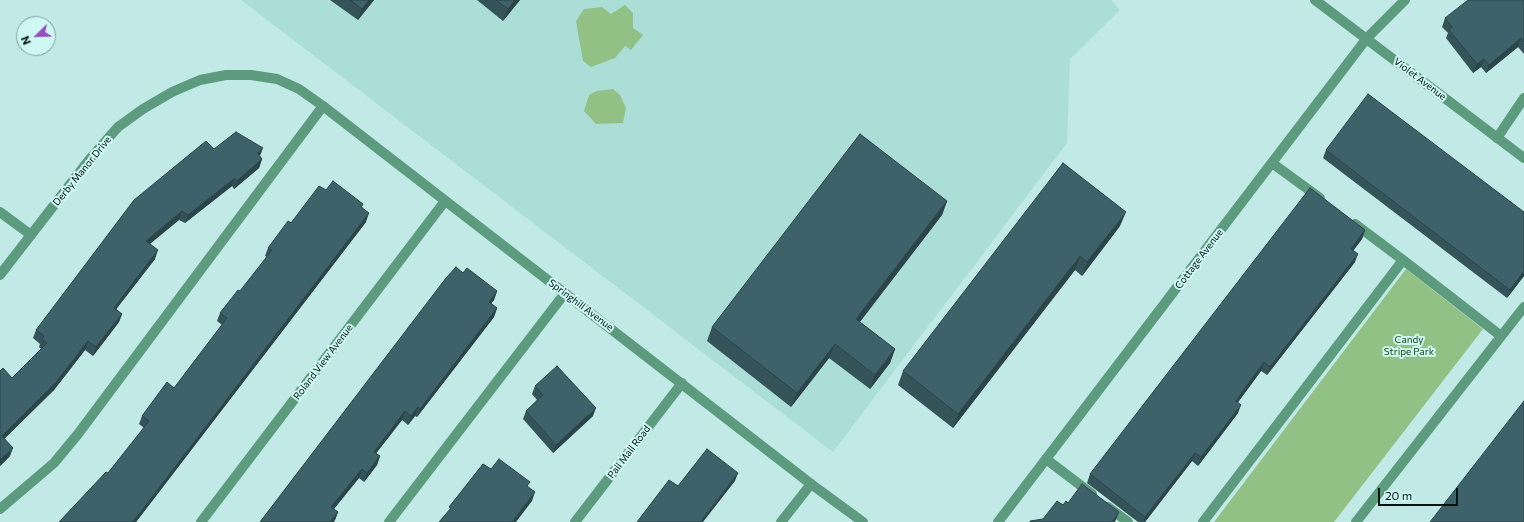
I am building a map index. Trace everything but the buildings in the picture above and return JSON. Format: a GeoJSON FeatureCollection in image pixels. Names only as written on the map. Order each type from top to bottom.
{"type":"FeatureCollection","features":[{"type":"Feature","properties":{"kind":"street","name":"Violet Avenue"},"geometry":{"type":"LineString","coordinates":[[1315,0],[1524,158]]}},
{"type":"Feature","properties":{"kind":"street","name":"Cottage Avenue"},"geometry":{"type":"LineString","coordinates":[[998,522],[1367,38],[1405,0]]}},
{"type":"Feature","properties":{"kind":"street","name":"Derby Manor Drive"},"geometry":{"type":"LineString","coordinates":[[0,275],[88,160],[118,127],[142,109],[172,92],[200,80],[226,75],[252,75],[277,79],[299,89]]}},
{"type":"Feature","properties":{"kind":"street","name":"Springhill Avenue"},"geometry":{"type":"LineString","coordinates":[[299,89],[682,382],[811,484],[863,522]]}},
{"type":"Feature","properties":{"kind":"street"},"geometry":{"type":"LineString","coordinates":[[1497,138],[1524,98]]}},
{"type":"Feature","properties":{"kind":"street"},"geometry":{"type":"LineString","coordinates":[[0,509],[54,462],[78,434],[322,106]]}},
{"type":"Feature","properties":{"kind":"street"},"geometry":{"type":"LineString","coordinates":[[1272,163],[1328,204]]}},
{"type":"Feature","properties":{"kind":"street","name":"Roland View Avenue"},"geometry":{"type":"LineString","coordinates":[[201,522],[445,201]]}},
{"type":"Feature","properties":{"kind":"street"},"geometry":{"type":"LineString","coordinates":[[0,212],[31,235]]}},
{"type":"Feature","properties":{"kind":"street"},"geometry":{"type":"LineString","coordinates":[[1347,218],[1501,336]]}},
{"type":"Feature","properties":{"kind":"street"},"geometry":{"type":"LineString","coordinates":[[1203,522],[1403,260]]}},
{"type":"Feature","properties":{"kind":"street"},"geometry":{"type":"LineString","coordinates":[[389,522],[565,293]]}},
{"type":"Feature","properties":{"kind":"street"},"geometry":{"type":"LineString","coordinates":[[1356,522],[1524,307]]}},
{"type":"Feature","properties":{"kind":"street","name":"Pall Mall Road"},"geometry":{"type":"LineString","coordinates":[[575,522],[682,382]]}},
{"type":"Feature","properties":{"kind":"street"},"geometry":{"type":"LineString","coordinates":[[1046,459],[1128,522]]}},
{"type":"Feature","properties":{"kind":"street"},"geometry":{"type":"LineString","coordinates":[[781,522],[811,484]]}},
{"type":"Feature","properties":{"kind":"shaded area"},"geometry":{"type":"Polygon","coordinates":[[[241,0],[1111,0],[1120,10],[1070,59],[1067,143],[833,452],[241,0]]]}},
{"type":"Feature","properties":{"kind":"green space"},"geometry":{"type":"Polygon","coordinates":[[[625,5],[633,13],[633,28],[643,35],[631,50],[625,46],[615,58],[591,67],[583,61],[576,21],[584,9],[602,7],[611,14],[625,5]]]}},
{"type":"Feature","properties":{"kind":"green space"},"geometry":{"type":"Polygon","coordinates":[[[613,89],[620,95],[626,108],[623,123],[596,124],[584,111],[589,95],[597,91],[613,89]]]}},
{"type":"Feature","properties":{"kind":"green space","name":"Candy Stripe Park"},"geometry":{"type":"Polygon","coordinates":[[[1406,269],[1483,329],[1334,522],[1214,522],[1406,269]]]}}]}
